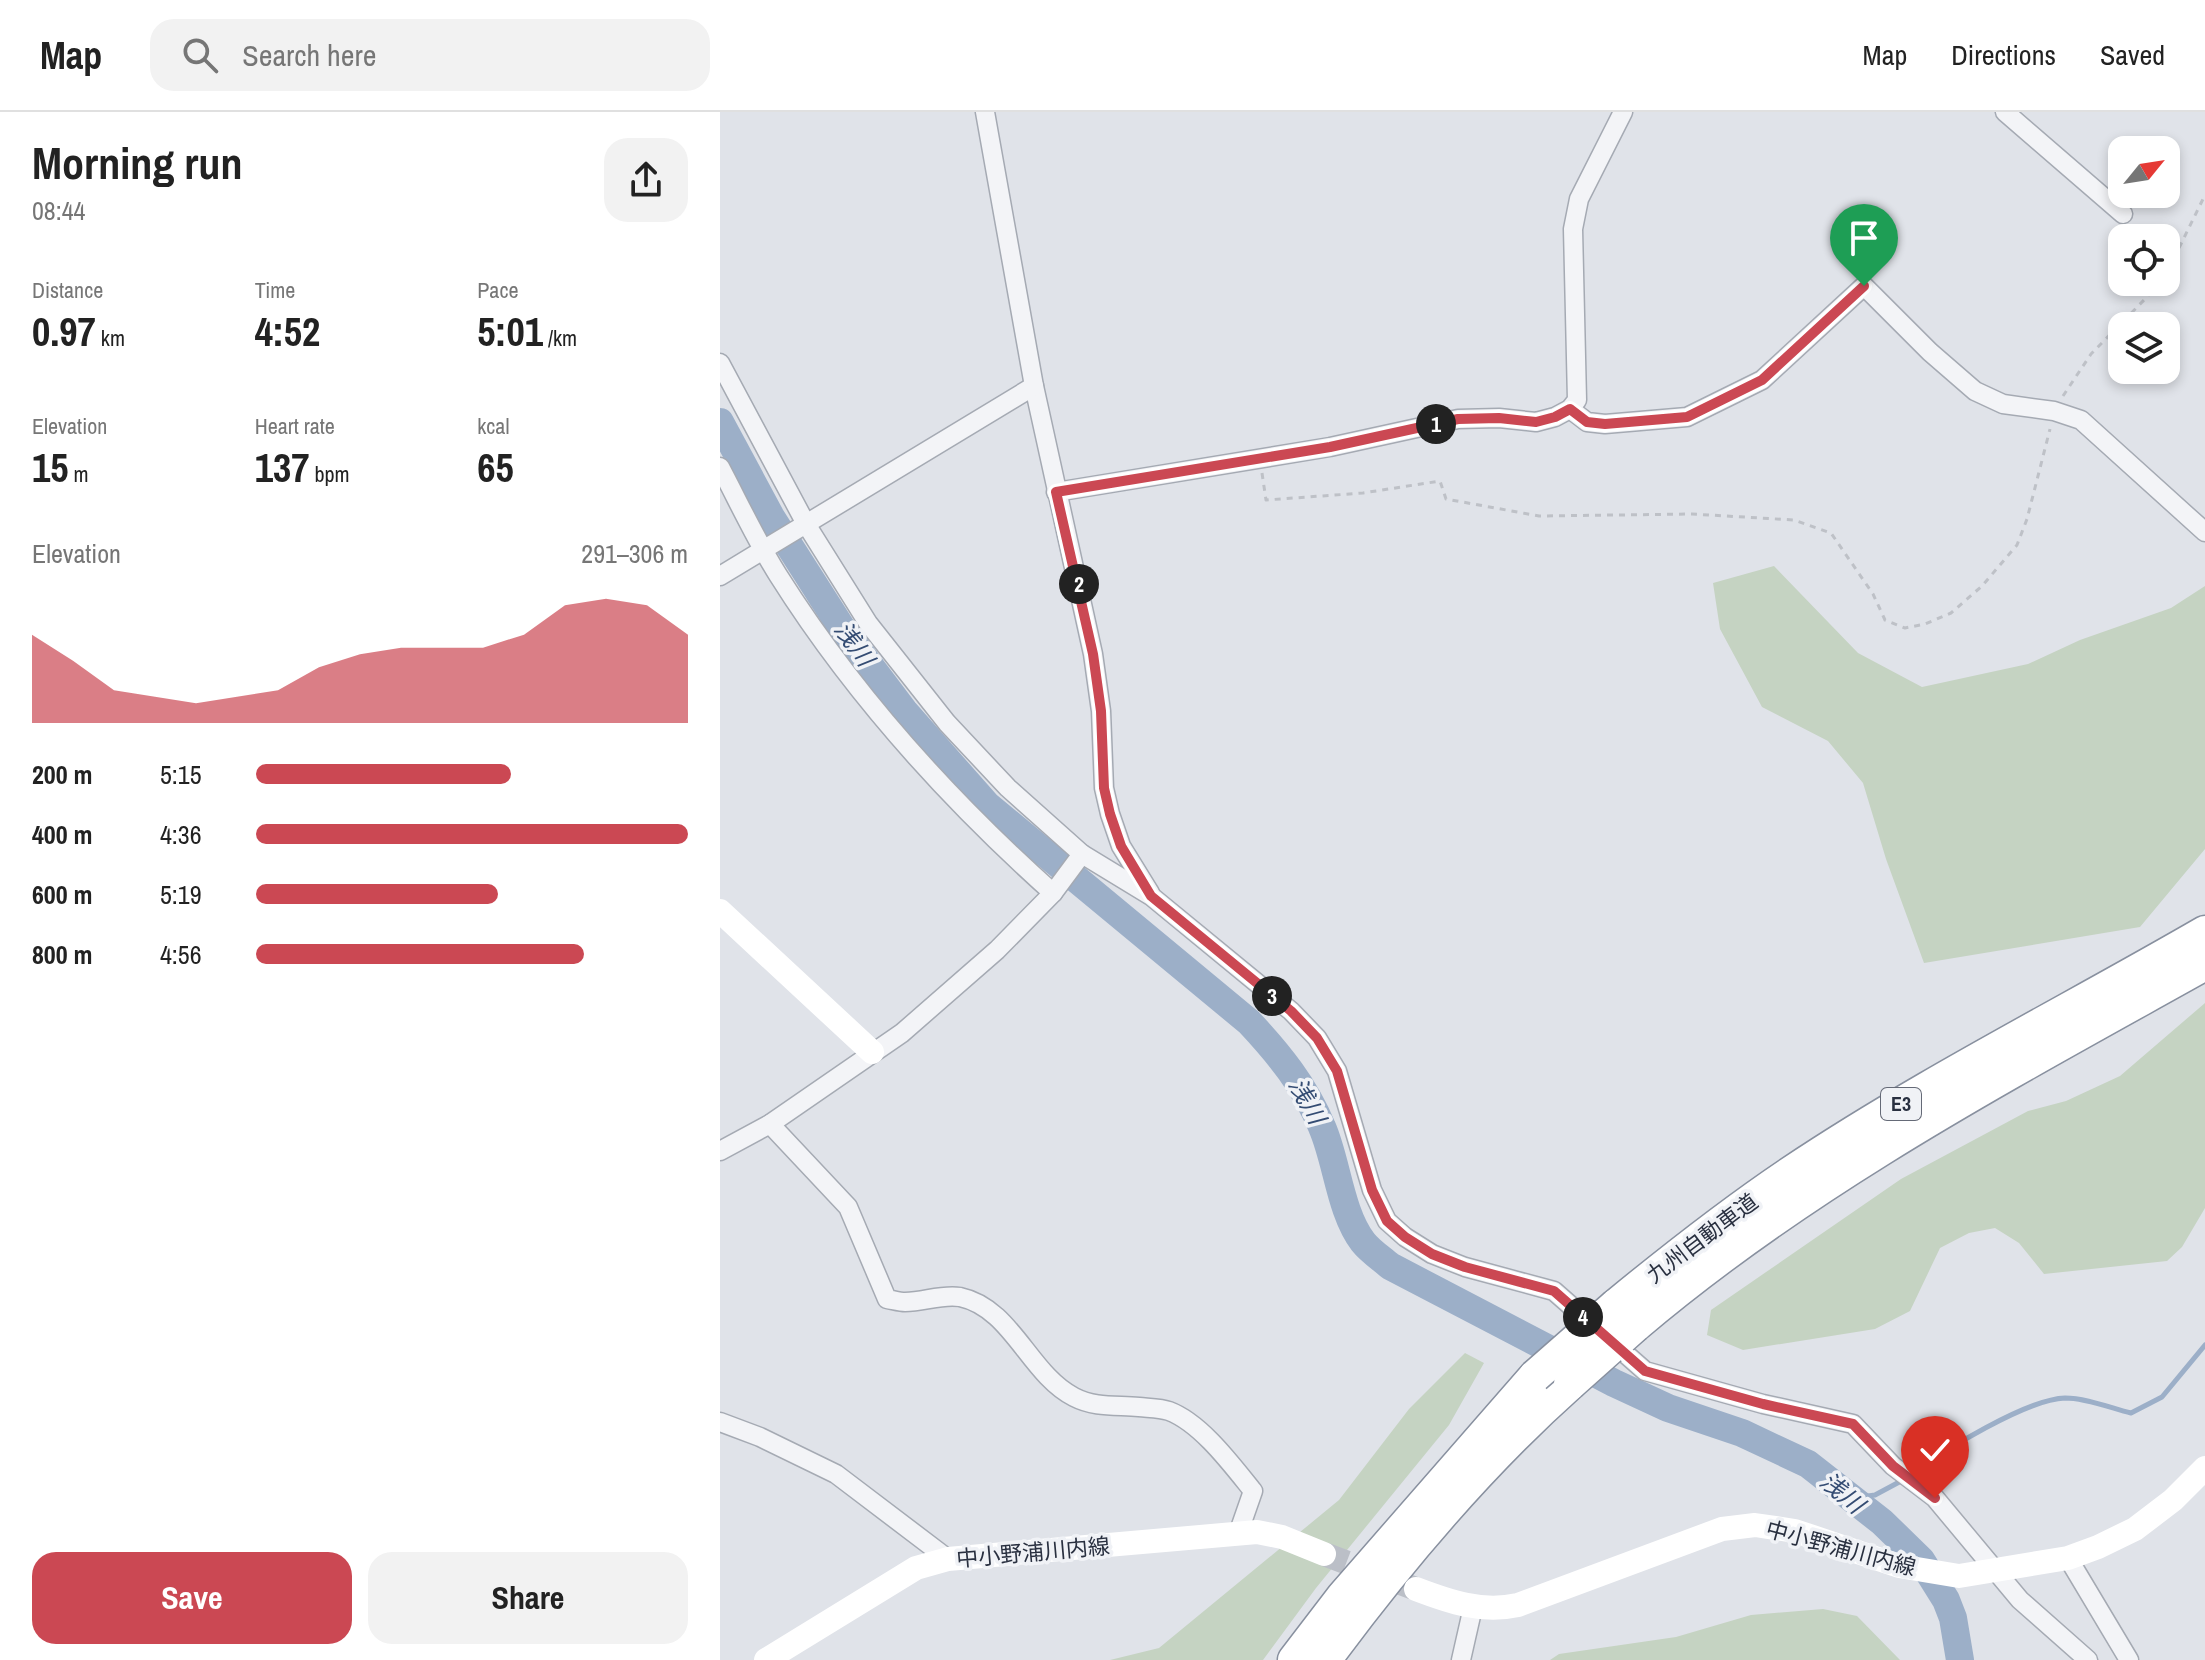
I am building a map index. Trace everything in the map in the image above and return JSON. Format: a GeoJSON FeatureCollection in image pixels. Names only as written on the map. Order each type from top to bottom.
{"type":"FeatureCollection","features":[{"type":"Feature","properties":{"kind":"highway","name":"九州自動車道"},"geometry":{"type":"LineString","coordinates":[[1325,1660],[1438,1517],[1529,1420],[1570,1384],[1626,1316],[1717,1224],[1828,1149],[1959,1070],[2205,932]]}},
{"type":"Feature","properties":{"kind":"highway","name":"九州自動車道"},"geometry":{"type":"LineString","coordinates":[[1294,1660],[1343,1596],[1535,1376],[1626,1316],[1686,1283],[1806,1195],[1975,1092],[2205,964]]}},
{"type":"Feature","properties":{"kind":"main road"},"geometry":{"type":"LineString","coordinates":[[720,911],[872,1052]]}},
{"type":"Feature","properties":{"kind":"main road","name":"中小野浦川内線"},"geometry":{"type":"LineString","coordinates":[[1416,1589],[1473,1607],[1497,1610],[1518,1605],[1722,1529],[1755,1525],[1795,1531],[1899,1566],[1959,1576],[1994,1571],[2068,1558],[2135,1529],[2173,1500],[2205,1468]]}},
{"type":"Feature","properties":{"kind":"main road","name":"中小野浦川内線"},"geometry":{"type":"LineString","coordinates":[[766,1660],[916,1568],[948,1559],[1257,1532],[1282,1537],[1324,1554]]}},
{"type":"Feature","properties":{"kind":"street"},"geometry":{"type":"LineString","coordinates":[[985,112],[1034,386],[1093,654],[1101,711],[1104,788],[1121,846],[1151,896]]}},
{"type":"Feature","properties":{"kind":"street"},"geometry":{"type":"LineString","coordinates":[[1056,492],[1383,438],[1458,419],[1499,418],[1536,422],[1570,409],[1577,400],[1573,229],[1579,199],[1623,112]]}},
{"type":"Feature","properties":{"kind":"street"},"geometry":{"type":"LineString","coordinates":[[2005,112],[2123,214]]}},
{"type":"Feature","properties":{"kind":"street"},"geometry":{"type":"LineString","coordinates":[[1570,409],[1587,422],[1605,424],[1687,417],[1762,380],[1864,286],[1930,352],[1975,391],[2003,404],[2054,411],[2081,420],[2205,532]]}},
{"type":"Feature","properties":{"kind":"street"},"geometry":{"type":"LineString","coordinates":[[720,363],[802,527],[868,623],[947,723],[1080,858],[1151,896],[1291,1011],[1317,1038],[1337,1071],[1372,1190],[1387,1221],[1432,1254],[1465,1267],[1554,1291],[1645,1371],[1763,1404],[1853,1424],[1893,1466],[1935,1498],[2020,1600],[2088,1660]]}},
{"type":"Feature","properties":{"kind":"street"},"geometry":{"type":"LineString","coordinates":[[720,576],[1034,386]]}},
{"type":"Feature","properties":{"kind":"street"},"geometry":{"type":"LineString","coordinates":[[720,467],[831,653],[890,728],[966,810],[1056,890]]}},
{"type":"Feature","properties":{"kind":"street"},"geometry":{"type":"LineString","coordinates":[[720,1151],[770,1124],[902,1033],[997,950],[1056,890],[1080,858]]}},
{"type":"Feature","properties":{"kind":"street"},"geometry":{"type":"LineString","coordinates":[[770,1124],[848,1207],[887,1299],[906,1302],[940,1296],[973,1302],[984,1307],[1012,1334],[1066,1393],[1089,1404],[1168,1410],[1189,1422],[1226,1458],[1253,1491],[1238,1534]]}},
{"type":"Feature","properties":{"kind":"street"},"geometry":{"type":"LineString","coordinates":[[720,1422],[760,1437],[836,1474],[948,1559]]}},
{"type":"Feature","properties":{"kind":"street"},"geometry":{"type":"LineString","coordinates":[[2068,1558],[2129,1660]]}},
{"type":"Feature","properties":{"kind":"street"},"geometry":{"type":"LineString","coordinates":[[1461,1660],[1473,1607]]}},
{"type":"Feature","properties":{"kind":"path"},"geometry":{"type":"LineString","coordinates":[[2180,246],[2205,195]]}},
{"type":"Feature","properties":{"kind":"path"},"geometry":{"type":"LineString","coordinates":[[1259,457],[1266,500],[1363,493],[1440,481],[1446,499],[1539,516],[1692,514],[1794,520],[1831,533],[1873,594],[1885,620],[1905,628],[1951,613],[1982,586],[2017,545],[2027,519],[2054,411],[2091,354],[2148,296]]}},
{"type":"Feature","properties":{"kind":"green space"},"geometry":{"type":"Polygon","coordinates":[[[1774,566],[1858,653],[1922,687],[2028,664],[2080,640],[2171,608],[2205,586],[2205,849],[2140,927],[1924,963],[1886,859],[1863,783],[1828,741],[1762,707],[1720,629],[1713,583],[1774,566]]]}},
{"type":"Feature","properties":{"kind":"green space"},"geometry":{"type":"Polygon","coordinates":[[[2205,1003],[2205,1208],[2182,1247],[2167,1261],[2044,1274],[2019,1243],[1995,1228],[1969,1233],[1940,1248],[1910,1311],[1875,1329],[1743,1350],[1707,1335],[1711,1310],[1901,1179],[2028,1111],[2066,1101],[2120,1076],[2205,1003]]]}},
{"type":"Feature","properties":{"kind":"green space"},"geometry":{"type":"Polygon","coordinates":[[[1465,1353],[1484,1363],[1449,1425],[1316,1588],[1263,1660],[1110,1660],[1159,1648],[1339,1500],[1409,1409],[1465,1353]]]}},
{"type":"Feature","properties":{"kind":"green space"},"geometry":{"type":"Polygon","coordinates":[[[1823,1609],[1857,1616],[1900,1660],[1550,1660],[1559,1654],[1676,1637],[1751,1615],[1823,1609]]]}},
{"type":"Feature","properties":{"kind":"waterway","name":"浅川"},"geometry":{"type":"LineString","coordinates":[[720,422],[771,517],[843,630],[904,711],[987,805],[1249,1022],[1281,1058],[1315,1112],[1327,1140],[1349,1216],[1369,1249],[1390,1266],[1614,1383],[1668,1408],[1742,1433],[1808,1464],[1882,1522],[1921,1560],[1946,1600],[1953,1618],[1960,1660]]}},
{"type":"Feature","properties":{"kind":"waterway"},"geometry":{"type":"LineString","coordinates":[[1911,1474],[2008,1416],[2049,1401],[2065,1398],[2081,1400],[2131,1413],[2162,1397],[2205,1345]]}},
{"type":"Feature","properties":{"kind":"waterway"},"geometry":{"type":"LineString","coordinates":[[1854,1498],[1875,1495],[1903,1480]]}},
{"type":"Feature","properties":{"kind":"tunnel"},"geometry":{"type":"LineString","coordinates":[[1324,1554],[1416,1589]]}},
{"type":"Feature","properties":{"kind":"route"},"geometry":{"type":"LineString","coordinates":[[1864,286],[1762,380],[1687,417],[1605,424],[1587,422],[1570,409],[1536,422],[1499,418],[1458,419],[1383,438],[1056,492],[1093,654],[1101,711],[1104,788],[1121,846],[1151,896],[1291,1011],[1317,1038],[1337,1071],[1372,1190],[1387,1221],[1432,1254],[1465,1267],[1554,1291],[1645,1371],[1763,1404],[1853,1424],[1893,1466],[1935,1498]]}}]}
